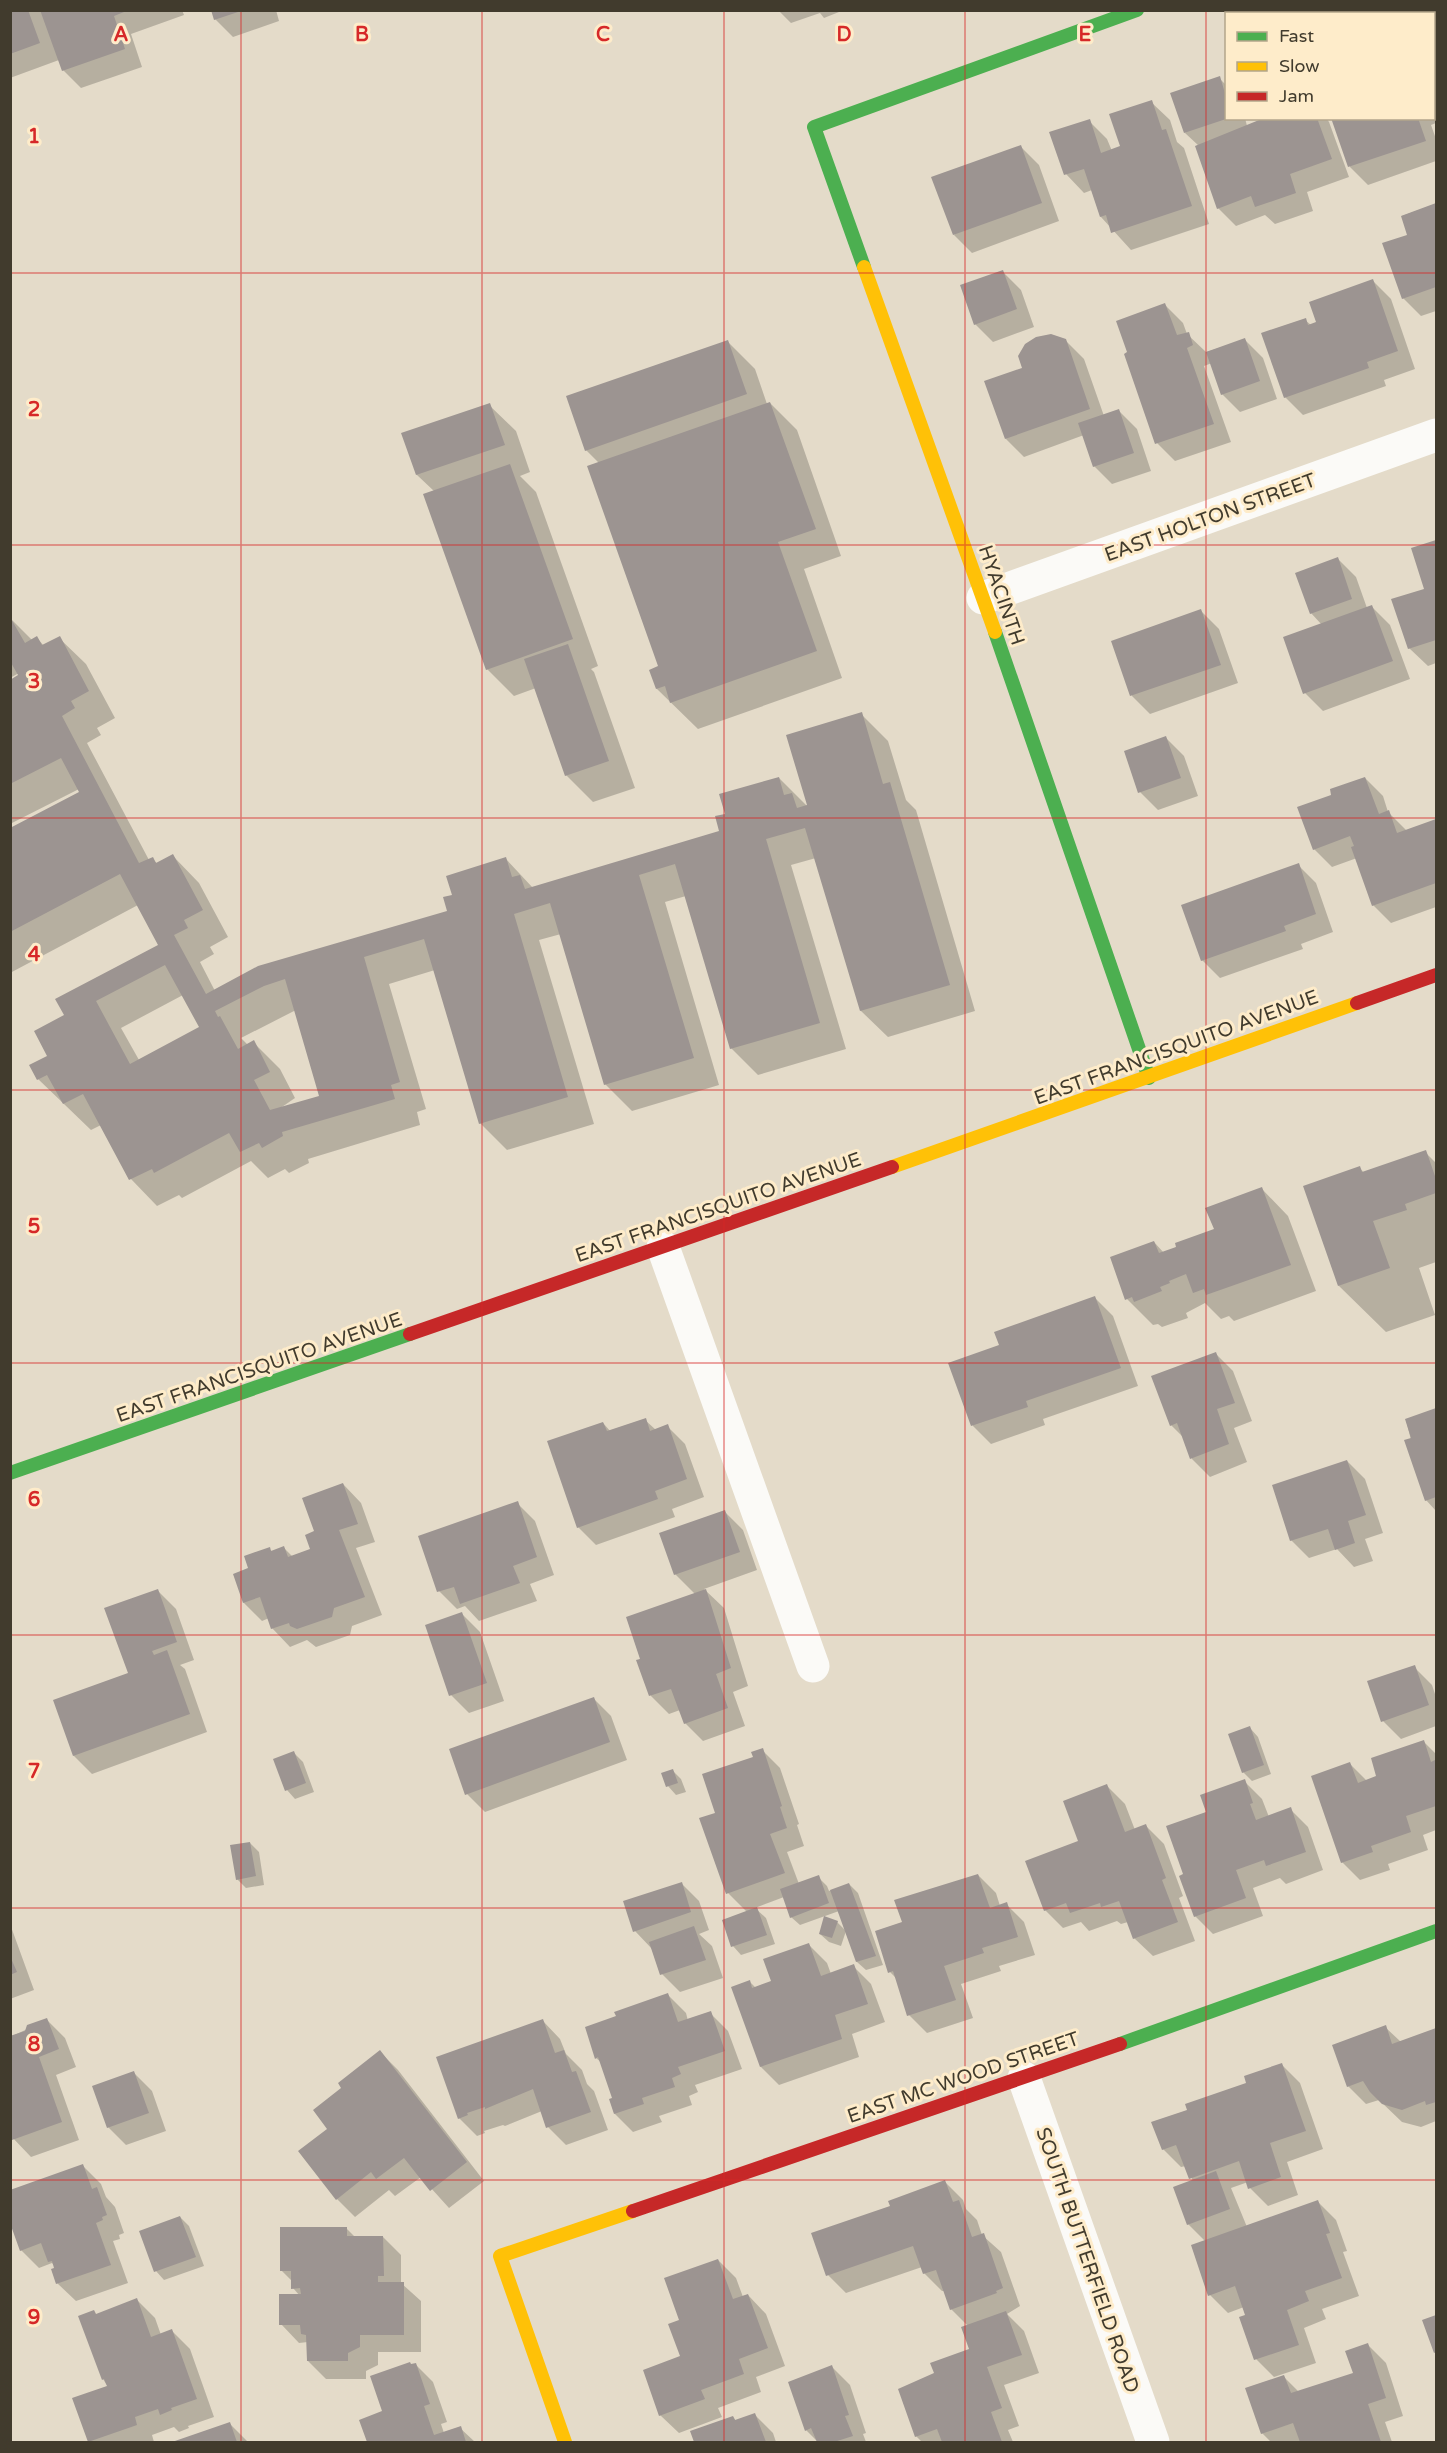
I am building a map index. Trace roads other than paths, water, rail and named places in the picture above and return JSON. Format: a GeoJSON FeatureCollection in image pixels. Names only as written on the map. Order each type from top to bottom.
{"type":"FeatureCollection","features":[{"type":"Feature","properties":{"kind":"street","name":"HYACINTH"},"geometry":{"type":"LineString","coordinates":[[1137,10],[814,127],[983,598],[1149,1078]]}},
{"type":"Feature","properties":{"kind":"street","name":"EAST HOLTON STREET"},"geometry":{"type":"LineString","coordinates":[[983,598],[1437,435]]}},
{"type":"Feature","properties":{"kind":"street","name":"EAST FRANCISQUITO AVENUE"},"geometry":{"type":"LineString","coordinates":[[10,1473],[1149,1078],[1437,975]]}},
{"type":"Feature","properties":{"kind":"street"},"geometry":{"type":"LineString","coordinates":[[663,1247],[813,1666]]}},
{"type":"Feature","properties":{"kind":"street","name":"EAST MC WOOD STREET"},"geometry":{"type":"LineString","coordinates":[[565,2442],[500,2256],[1024,2078],[1437,1931]]}},
{"type":"Feature","properties":{"kind":"street","name":"SOUTH BUTTERFIELD ROAD"},"geometry":{"type":"LineString","coordinates":[[1024,2078],[1153,2442]]}}]}
